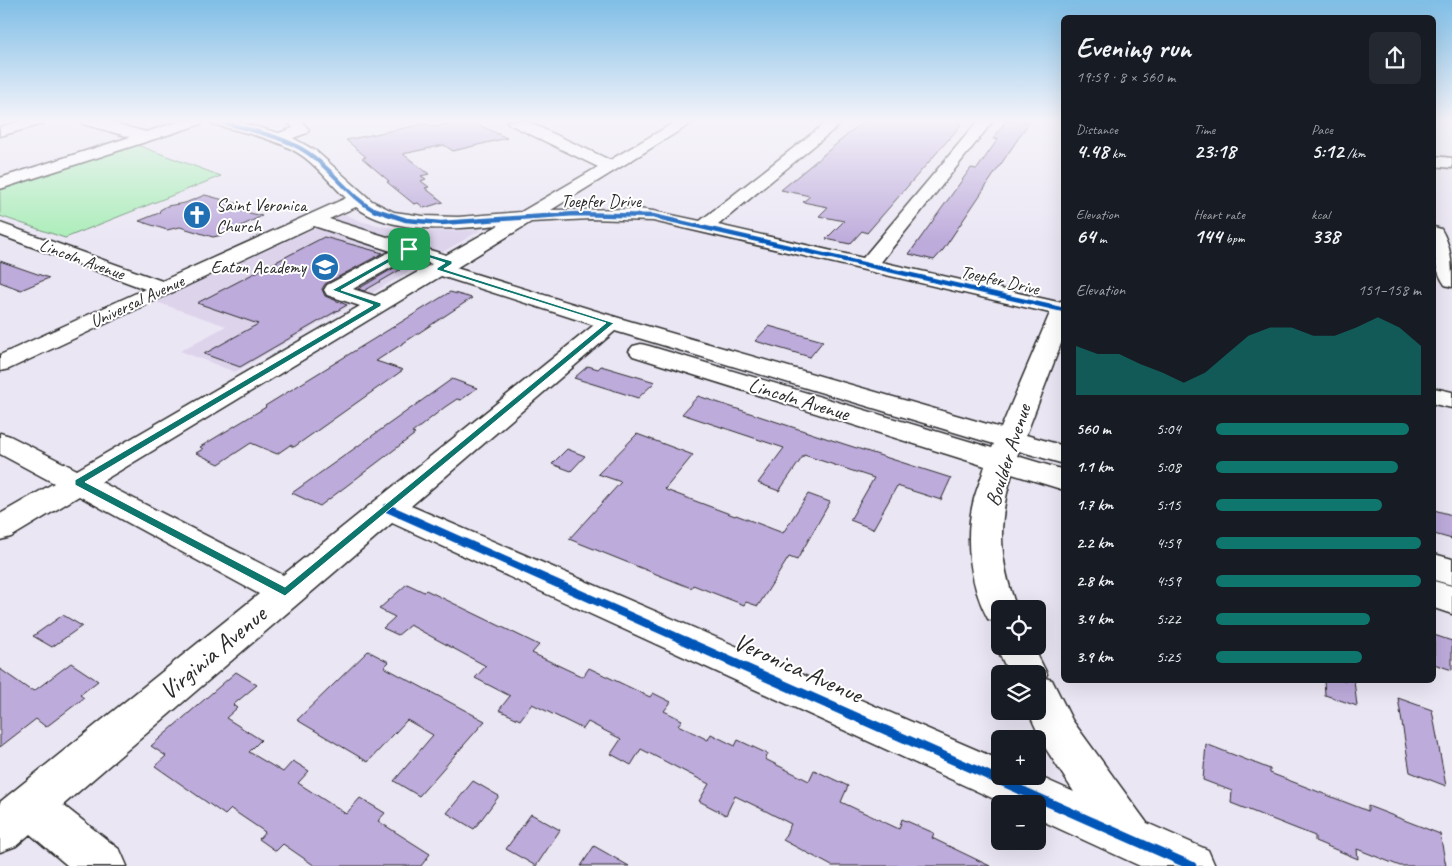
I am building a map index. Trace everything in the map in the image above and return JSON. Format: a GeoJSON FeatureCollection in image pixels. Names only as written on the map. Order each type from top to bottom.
{"type":"FeatureCollection","features":[{"type":"Feature","properties":{"kind":"street"},"geometry":{"type":"LineString","coordinates":[[0,184],[70,161]]}},
{"type":"Feature","properties":{"kind":"street","name":"Toepfer Drive"},"geometry":{"type":"LineString","coordinates":[[317,161],[356,200],[376,212],[419,221],[475,221],[530,216],[631,214],[666,218],[1061,309]]}},
{"type":"Feature","properties":{"kind":"street"},"geometry":{"type":"LineString","coordinates":[[599,161],[613,166]]}},
{"type":"Feature","properties":{"kind":"street"},"geometry":{"type":"LineString","coordinates":[[0,529],[621,161]]}},
{"type":"Feature","properties":{"kind":"street"},"geometry":{"type":"LineString","coordinates":[[704,227],[786,161]]}},
{"type":"Feature","properties":{"kind":"street"},"geometry":{"type":"LineString","coordinates":[[868,265],[953,161]]}},
{"type":"Feature","properties":{"kind":"street","name":"Universal Avenue"},"geometry":{"type":"LineString","coordinates":[[0,364],[356,200]]}},
{"type":"Feature","properties":{"kind":"street","name":"Lincoln Avenue"},"geometry":{"type":"LineString","coordinates":[[312,220],[409,249],[444,266],[541,302],[565,320],[604,329],[1006,450],[1061,478]]}},
{"type":"Feature","properties":{"kind":"street","name":"Lincoln Avenue"},"geometry":{"type":"LineString","coordinates":[[0,229],[164,288]]}},
{"type":"Feature","properties":{"kind":"street"},"geometry":{"type":"LineString","coordinates":[[1436,238],[1452,281]]}},
{"type":"Feature","properties":{"kind":"street"},"geometry":{"type":"LineString","coordinates":[[379,305],[335,290],[409,249]]}},
{"type":"Feature","properties":{"kind":"street","name":"Boulder Avenue"},"geometry":{"type":"LineString","coordinates":[[997,600],[985,547],[989,500],[1006,450],[1061,314]]}},
{"type":"Feature","properties":{"kind":"street","name":"Virginia Avenue"},"geometry":{"type":"LineString","coordinates":[[15,818],[604,329]]}},
{"type":"Feature","properties":{"kind":"street"},"geometry":{"type":"LineString","coordinates":[[1436,396],[1452,400]]}},
{"type":"Feature","properties":{"kind":"street"},"geometry":{"type":"LineString","coordinates":[[0,442],[285,592]]}},
{"type":"Feature","properties":{"kind":"street","name":"Lincoln Avenue"},"geometry":{"type":"LineString","coordinates":[[1006,450],[1061,455]]}},
{"type":"Feature","properties":{"kind":"street","name":"Veronica Avenue"},"geometry":{"type":"LineString","coordinates":[[387,508],[1139,852],[1192,866]]}},
{"type":"Feature","properties":{"kind":"street"},"geometry":{"type":"LineString","coordinates":[[1436,568],[1452,572]]}},
{"type":"Feature","properties":{"kind":"street"},"geometry":{"type":"LineString","coordinates":[[1436,595],[1452,600]]}},
{"type":"Feature","properties":{"kind":"street"},"geometry":{"type":"LineString","coordinates":[[1046,708],[1058,733],[1139,852]]}},
{"type":"Feature","properties":{"kind":"street"},"geometry":{"type":"LineString","coordinates":[[15,818],[104,866]]}},
{"type":"Feature","properties":{"kind":"shaded area","name":"Eaton Academy"},"geometry":{"type":"Polygon","coordinates":[[[344,214],[363,222],[397,229],[422,231],[481,230],[235,372],[180,351],[226,326],[156,302],[344,214]]]}},
{"type":"Feature","properties":{"kind":"green space"},"geometry":{"type":"Polygon","coordinates":[[[87,161],[181,161],[221,176],[65,238],[0,216],[0,190],[87,161]]]}},
{"type":"Feature","properties":{"kind":"building"},"geometry":{"type":"Polygon","coordinates":[[[366,161],[413,161],[429,174],[421,176],[426,179],[421,181],[429,187],[425,188],[443,202],[424,208],[418,203],[414,204],[387,182],[389,181],[366,161]]]}},
{"type":"Feature","properties":{"kind":"building"},"geometry":{"type":"Polygon","coordinates":[[[815,161],[929,161],[867,233],[862,231],[850,244],[826,239],[844,221],[819,216],[828,207],[803,202],[810,196],[781,190],[815,161]]]}},
{"type":"Feature","properties":{"kind":"building"},"geometry":{"type":"Polygon","coordinates":[[[982,161],[1003,161],[943,250],[934,260],[909,254],[971,168],[977,169],[982,161]]]}},
{"type":"Feature","properties":{"kind":"building","name":"Saint Veronica Church"},"geometry":{"type":"Polygon","coordinates":[[[205,195],[239,204],[230,208],[262,216],[222,235],[213,237],[180,227],[167,230],[139,221],[159,213],[160,210],[167,206],[185,203],[205,195]]]}},
{"type":"Feature","properties":{"kind":"building"},"geometry":{"type":"Polygon","coordinates":[[[324,237],[383,253],[325,284],[322,289],[325,296],[347,305],[240,367],[204,354],[258,324],[197,303],[324,237]]]}},
{"type":"Feature","properties":{"kind":"building"},"geometry":{"type":"Polygon","coordinates":[[[0,261],[49,278],[21,290],[0,282],[0,261]]]}},
{"type":"Feature","properties":{"kind":"building"},"geometry":{"type":"Polygon","coordinates":[[[394,268],[400,270],[364,291],[358,289],[394,268]]]}},
{"type":"Feature","properties":{"kind":"building"},"geometry":{"type":"Polygon","coordinates":[[[450,292],[472,298],[376,361],[403,370],[294,447],[290,445],[277,454],[251,443],[219,464],[196,453],[203,449],[200,447],[450,292]]]}},
{"type":"Feature","properties":{"kind":"building"},"geometry":{"type":"Polygon","coordinates":[[[769,326],[823,341],[810,357],[755,341],[769,326]]]}},
{"type":"Feature","properties":{"kind":"building"},"geometry":{"type":"Polygon","coordinates":[[[588,366],[598,369],[601,366],[655,382],[638,398],[574,378],[588,366]]]}},
{"type":"Feature","properties":{"kind":"building"},"geometry":{"type":"Polygon","coordinates":[[[452,379],[477,388],[461,400],[457,399],[445,407],[412,433],[415,434],[320,506],[292,493],[452,379]]]}},
{"type":"Feature","properties":{"kind":"building"},"geometry":{"type":"Polygon","coordinates":[[[698,396],[951,478],[941,500],[897,486],[873,529],[850,520],[874,478],[804,455],[779,491],[758,483],[784,448],[682,414],[698,396]]]}},
{"type":"Feature","properties":{"kind":"building"},"geometry":{"type":"Polygon","coordinates":[[[637,434],[693,455],[666,490],[783,533],[808,494],[830,502],[797,560],[789,557],[758,606],[746,602],[744,605],[693,585],[691,588],[569,539],[621,482],[598,474],[637,434]]]}},
{"type":"Feature","properties":{"kind":"building"},"geometry":{"type":"Polygon","coordinates":[[[567,449],[585,456],[571,471],[552,464],[567,449]]]}},
{"type":"Feature","properties":{"kind":"building"},"geometry":{"type":"Polygon","coordinates":[[[1436,511],[1452,515],[1452,539],[1436,535],[1436,511]]]}},
{"type":"Feature","properties":{"kind":"building"},"geometry":{"type":"Polygon","coordinates":[[[407,584],[424,592],[426,590],[539,645],[532,653],[583,677],[589,668],[650,697],[653,693],[671,702],[664,711],[682,720],[678,725],[708,740],[711,734],[735,746],[738,740],[768,754],[765,759],[809,781],[814,770],[848,786],[841,802],[899,829],[902,819],[934,833],[932,838],[990,866],[832,866],[783,840],[791,824],[760,808],[735,796],[726,815],[699,801],[709,784],[641,749],[631,765],[611,754],[621,739],[588,722],[583,729],[532,704],[520,720],[499,710],[510,696],[475,678],[486,666],[410,625],[398,635],[383,628],[395,617],[379,609],[407,584]]]}},
{"type":"Feature","properties":{"kind":"building"},"geometry":{"type":"Polygon","coordinates":[[[63,615],[82,626],[52,647],[33,636],[63,615]]]}},
{"type":"Feature","properties":{"kind":"building"},"geometry":{"type":"Polygon","coordinates":[[[1436,636],[1452,641],[1452,670],[1436,665],[1436,636]]]}},
{"type":"Feature","properties":{"kind":"building"},"geometry":{"type":"Polygon","coordinates":[[[368,651],[389,662],[384,667],[485,721],[419,796],[394,781],[433,735],[407,720],[368,762],[297,720],[368,651]]]}},
{"type":"Feature","properties":{"kind":"building"},"geometry":{"type":"Polygon","coordinates":[[[71,663],[98,681],[80,695],[84,698],[46,727],[36,719],[0,747],[0,669],[34,691],[71,663]]]}},
{"type":"Feature","properties":{"kind":"building"},"geometry":{"type":"Polygon","coordinates":[[[236,672],[257,685],[233,705],[237,708],[226,718],[261,740],[249,752],[283,772],[293,761],[309,771],[298,783],[346,814],[360,798],[385,813],[378,821],[430,854],[421,866],[315,866],[283,844],[276,851],[259,839],[265,832],[231,809],[225,815],[155,766],[166,756],[151,746],[236,672]]]}},
{"type":"Feature","properties":{"kind":"building"},"geometry":{"type":"Polygon","coordinates":[[[1324,683],[1354,683],[1357,706],[1325,695],[1324,683]]]}},
{"type":"Feature","properties":{"kind":"building"},"geometry":{"type":"Polygon","coordinates":[[[1398,698],[1432,710],[1446,786],[1410,772],[1398,698]]]}},
{"type":"Feature","properties":{"kind":"building"},"geometry":{"type":"Polygon","coordinates":[[[1206,744],[1270,769],[1270,773],[1368,811],[1368,806],[1440,834],[1446,866],[1400,866],[1357,849],[1358,859],[1315,841],[1315,836],[1231,803],[1232,791],[1203,780],[1206,744]]]}},
{"type":"Feature","properties":{"kind":"building"},"geometry":{"type":"Polygon","coordinates":[[[473,781],[499,796],[474,829],[447,813],[473,781]]]}},
{"type":"Feature","properties":{"kind":"building"},"geometry":{"type":"Polygon","coordinates":[[[531,814],[560,830],[536,866],[506,849],[531,814]]]}},
{"type":"Feature","properties":{"kind":"building"},"geometry":{"type":"Polygon","coordinates":[[[594,846],[629,866],[581,866],[594,846]]]}},
{"type":"Feature","properties":{"kind":"cycle path"},"geometry":{"type":"LineString","coordinates":[[318,161],[347,190],[366,205],[389,216],[406,220],[441,223],[575,214],[653,216],[1061,309]]}},
{"type":"Feature","properties":{"kind":"cycle path"},"geometry":{"type":"LineString","coordinates":[[387,508],[1192,866]]}},
{"type":"Feature","properties":{"kind":"place","name":"Saint Veronica Church"},"geometry":{"type":"Point","coordinates":[197,215]}},
{"type":"Feature","properties":{"kind":"place","name":"Eaton Academy"},"geometry":{"type":"Point","coordinates":[325,267]}},
{"type":"Feature","properties":{"kind":"route"},"geometry":{"type":"LineString","coordinates":[[409,249],[450,263],[439,269],[611,323],[285,592],[78,482],[379,305],[335,290],[409,249]]}}]}
